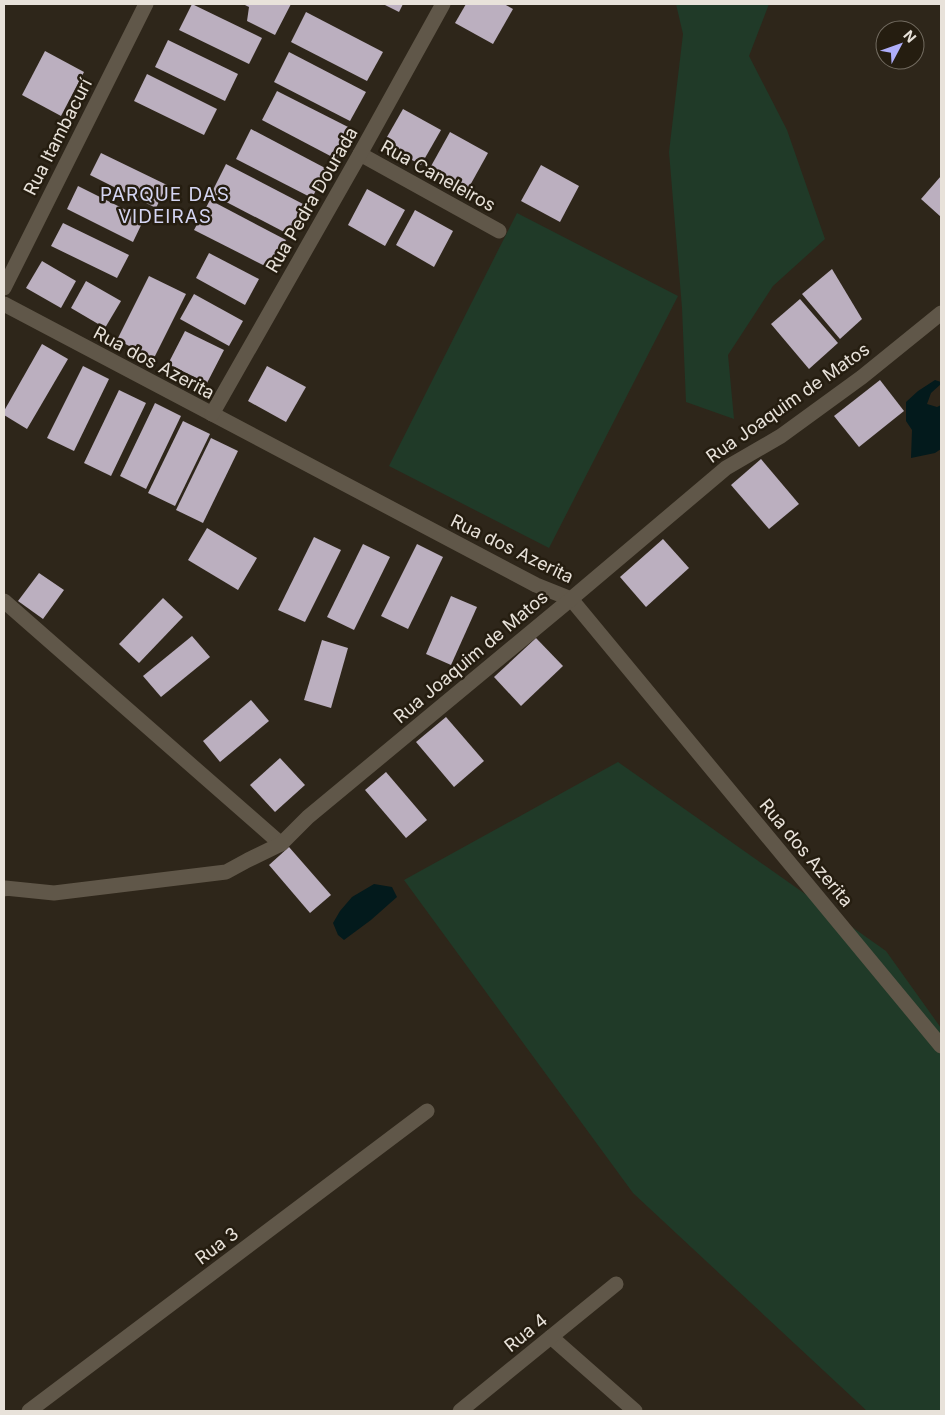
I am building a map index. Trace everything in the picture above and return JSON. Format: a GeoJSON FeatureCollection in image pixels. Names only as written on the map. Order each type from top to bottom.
{"type":"FeatureCollection","features":[{"type":"Feature","properties":{"kind":"street","name":"Rua Itambacurí"},"geometry":{"type":"LineString","coordinates":[[4,288],[146,4]]}},
{"type":"Feature","properties":{"kind":"street","name":"Rua Pedra Dourada"},"geometry":{"type":"LineString","coordinates":[[212,414],[360,154],[442,4]]}},
{"type":"Feature","properties":{"kind":"street","name":"Rua Caneleiros"},"geometry":{"type":"LineString","coordinates":[[360,154],[499,231]]}},
{"type":"Feature","properties":{"kind":"street","name":"Rua dos Azerita"},"geometry":{"type":"LineString","coordinates":[[4,304],[536,585],[571,598],[941,1046]]}},
{"type":"Feature","properties":{"kind":"street","name":"Rua Joaquim de Matos"},"geometry":{"type":"LineString","coordinates":[[4,889],[54,893],[226,872],[281,844],[308,817],[726,468],[781,436],[862,378],[941,313]]}},
{"type":"Feature","properties":{"kind":"street"},"geometry":{"type":"LineString","coordinates":[[4,601],[281,844]]}},
{"type":"Feature","properties":{"kind":"street","name":"Rua 3"},"geometry":{"type":"LineString","coordinates":[[29,1411],[427,1111]]}},
{"type":"Feature","properties":{"kind":"street","name":"Rua 4"},"geometry":{"type":"LineString","coordinates":[[460,1411],[616,1284]]}},
{"type":"Feature","properties":{"kind":"street"},"geometry":{"type":"LineString","coordinates":[[551,1337],[635,1411]]}},
{"type":"Feature","properties":{"kind":"green space"},"geometry":{"type":"Polygon","coordinates":[[[676,4],[769,4],[749,56],[787,130],[825,239],[773,286],[728,355],[734,419],[686,402],[682,308],[669,152],[683,34],[676,4]]]}},
{"type":"Feature","properties":{"kind":"green space"},"geometry":{"type":"Polygon","coordinates":[[[517,213],[678,296],[549,548],[389,466],[517,213]]]}},
{"type":"Feature","properties":{"kind":"green space"},"geometry":{"type":"Polygon","coordinates":[[[618,762],[886,951],[941,1028],[941,1411],[867,1411],[633,1193],[404,880],[618,762]]]}},
{"type":"Feature","properties":{"kind":"water"},"geometry":{"type":"Polygon","coordinates":[[[935,380],[941,382],[941,384],[931,393],[927,404],[937,407],[941,405],[941,449],[935,453],[911,458],[912,430],[906,421],[906,402],[918,391],[935,380]]]}},
{"type":"Feature","properties":{"kind":"water"},"geometry":{"type":"Polygon","coordinates":[[[374,884],[392,887],[397,897],[344,940],[338,935],[333,923],[352,897],[374,884]]]}},
{"type":"Feature","properties":{"kind":"building"},"geometry":{"type":"Polygon","coordinates":[[[192,4],[262,38],[249,64],[179,30],[192,4]]]}},
{"type":"Feature","properties":{"kind":"building"},"geometry":{"type":"Polygon","coordinates":[[[243,4],[291,4],[275,35],[247,21],[249,7],[243,4]]]}},
{"type":"Feature","properties":{"kind":"building"},"geometry":{"type":"Polygon","coordinates":[[[383,4],[403,4],[399,12],[383,4]]]}},
{"type":"Feature","properties":{"kind":"building"},"geometry":{"type":"Polygon","coordinates":[[[466,4],[504,4],[513,9],[493,44],[455,23],[466,4]]]}},
{"type":"Feature","properties":{"kind":"building"},"geometry":{"type":"Polygon","coordinates":[[[306,12],[383,52],[367,81],[291,42],[306,12]]]}},
{"type":"Feature","properties":{"kind":"building"},"geometry":{"type":"Polygon","coordinates":[[[168,40],[238,74],[225,101],[155,67],[168,40]]]}},
{"type":"Feature","properties":{"kind":"building"},"geometry":{"type":"Polygon","coordinates":[[[45,51],[84,72],[61,116],[22,95],[45,51]]]}},
{"type":"Feature","properties":{"kind":"building"},"geometry":{"type":"Polygon","coordinates":[[[289,52],[366,92],[350,121],[274,82],[289,52]]]}},
{"type":"Feature","properties":{"kind":"building"},"geometry":{"type":"Polygon","coordinates":[[[147,74],[217,109],[204,135],[134,101],[147,74]]]}},
{"type":"Feature","properties":{"kind":"building"},"geometry":{"type":"Polygon","coordinates":[[[277,91],[354,130],[338,160],[262,120],[277,91]]]}},
{"type":"Feature","properties":{"kind":"building"},"geometry":{"type":"Polygon","coordinates":[[[403,109],[441,130],[421,165],[383,144],[403,109]]]}},
{"type":"Feature","properties":{"kind":"building"},"geometry":{"type":"Polygon","coordinates":[[[251,129],[327,169],[312,198],[236,159],[251,129]]]}},
{"type":"Feature","properties":{"kind":"building"},"geometry":{"type":"Polygon","coordinates":[[[450,132],[488,153],[468,189],[430,168],[450,132]]]}},
{"type":"Feature","properties":{"kind":"building"},"geometry":{"type":"Polygon","coordinates":[[[101,153],[167,185],[156,208],[90,175],[101,153]]]}},
{"type":"Feature","properties":{"kind":"building"},"geometry":{"type":"Polygon","coordinates":[[[226,164],[303,204],[288,234],[211,194],[226,164]]]}},
{"type":"Feature","properties":{"kind":"building"},"geometry":{"type":"Polygon","coordinates":[[[541,165],[579,186],[560,222],[521,201],[541,165]]]}},
{"type":"Feature","properties":{"kind":"building"},"geometry":{"type":"Polygon","coordinates":[[[941,176],[941,217],[921,199],[941,176]]]}},
{"type":"Feature","properties":{"kind":"building"},"geometry":{"type":"Polygon","coordinates":[[[78,186],[144,219],[133,242],[67,209],[78,186]]]}},
{"type":"Feature","properties":{"kind":"building"},"geometry":{"type":"Polygon","coordinates":[[[367,189],[405,210],[385,246],[348,225],[367,189]]]}},
{"type":"Feature","properties":{"kind":"building"},"geometry":{"type":"Polygon","coordinates":[[[210,200],[286,240],[271,269],[194,230],[210,200]]]}},
{"type":"Feature","properties":{"kind":"building"},"geometry":{"type":"Polygon","coordinates":[[[415,210],[453,231],[434,267],[396,245],[415,210]]]}},
{"type":"Feature","properties":{"kind":"building"},"geometry":{"type":"Polygon","coordinates":[[[63,223],[129,255],[117,278],[51,246],[63,223]]]}},
{"type":"Feature","properties":{"kind":"building"},"geometry":{"type":"Polygon","coordinates":[[[209,253],[259,279],[245,305],[196,278],[209,253]]]}},
{"type":"Feature","properties":{"kind":"building"},"geometry":{"type":"Polygon","coordinates":[[[42,261],[76,281],[61,308],[26,288],[42,261]]]}},
{"type":"Feature","properties":{"kind":"building"},"geometry":{"type":"Polygon","coordinates":[[[832,269],[862,319],[840,339],[802,294],[832,269]]]}},
{"type":"Feature","properties":{"kind":"building"},"geometry":{"type":"Polygon","coordinates":[[[149,276],[186,294],[154,358],[117,340],[149,276]]]}},
{"type":"Feature","properties":{"kind":"building"},"geometry":{"type":"Polygon","coordinates":[[[86,281],[121,301],[105,328],[71,308],[86,281]]]}},
{"type":"Feature","properties":{"kind":"building"},"geometry":{"type":"Polygon","coordinates":[[[194,294],[243,321],[229,346],[180,319],[194,294]]]}},
{"type":"Feature","properties":{"kind":"building"},"geometry":{"type":"Polygon","coordinates":[[[800,299],[838,343],[809,369],[771,324],[800,299]]]}},
{"type":"Feature","properties":{"kind":"building"},"geometry":{"type":"Polygon","coordinates":[[[185,331],[224,350],[207,383],[168,364],[185,331]]]}},
{"type":"Feature","properties":{"kind":"building"},"geometry":{"type":"Polygon","coordinates":[[[42,344],[68,359],[27,429],[4,415],[4,411],[42,344]]]}},
{"type":"Feature","properties":{"kind":"building"},"geometry":{"type":"Polygon","coordinates":[[[83,366],[109,379],[74,451],[47,438],[83,366]]]}},
{"type":"Feature","properties":{"kind":"building"},"geometry":{"type":"Polygon","coordinates":[[[267,366],[306,387],[286,422],[248,401],[267,366]]]}},
{"type":"Feature","properties":{"kind":"building"},"geometry":{"type":"Polygon","coordinates":[[[880,380],[904,411],[859,447],[834,416],[880,380]]]}},
{"type":"Feature","properties":{"kind":"building"},"geometry":{"type":"Polygon","coordinates":[[[119,390],[146,403],[111,476],[84,463],[119,390]]]}},
{"type":"Feature","properties":{"kind":"building"},"geometry":{"type":"Polygon","coordinates":[[[155,403],[181,416],[146,489],[120,476],[155,403]]]}},
{"type":"Feature","properties":{"kind":"building"},"geometry":{"type":"Polygon","coordinates":[[[183,421],[210,434],[175,506],[148,493],[183,421]]]}},
{"type":"Feature","properties":{"kind":"building"},"geometry":{"type":"Polygon","coordinates":[[[211,438],[238,451],[203,523],[176,510],[211,438]]]}},
{"type":"Feature","properties":{"kind":"building"},"geometry":{"type":"Polygon","coordinates":[[[761,459],[799,504],[769,529],[731,485],[761,459]]]}},
{"type":"Feature","properties":{"kind":"building"},"geometry":{"type":"Polygon","coordinates":[[[207,528],[257,558],[238,590],[188,560],[207,528]]]}},
{"type":"Feature","properties":{"kind":"building"},"geometry":{"type":"Polygon","coordinates":[[[314,537],[341,550],[305,622],[278,610],[314,537]]]}},
{"type":"Feature","properties":{"kind":"building"},"geometry":{"type":"Polygon","coordinates":[[[663,539],[689,568],[646,607],[620,577],[663,539]]]}},
{"type":"Feature","properties":{"kind":"building"},"geometry":{"type":"Polygon","coordinates":[[[363,544],[390,557],[354,630],[327,617],[363,544]]]}},
{"type":"Feature","properties":{"kind":"building"},"geometry":{"type":"Polygon","coordinates":[[[417,544],[443,557],[408,629],[381,616],[417,544]]]}},
{"type":"Feature","properties":{"kind":"building"},"geometry":{"type":"Polygon","coordinates":[[[39,573],[64,590],[43,619],[18,601],[39,573]]]}},
{"type":"Feature","properties":{"kind":"building"},"geometry":{"type":"Polygon","coordinates":[[[451,596],[477,607],[451,665],[426,654],[451,596]]]}},
{"type":"Feature","properties":{"kind":"building"},"geometry":{"type":"Polygon","coordinates":[[[163,598],[183,617],[139,663],[119,644],[163,598]]]}},
{"type":"Feature","properties":{"kind":"building"},"geometry":{"type":"Polygon","coordinates":[[[192,636],[210,657],[161,697],[143,676],[192,636]]]}},
{"type":"Feature","properties":{"kind":"building"},"geometry":{"type":"Polygon","coordinates":[[[536,638],[563,666],[521,706],[494,677],[536,638]]]}},
{"type":"Feature","properties":{"kind":"building"},"geometry":{"type":"Polygon","coordinates":[[[322,640],[348,648],[331,708],[304,700],[322,640]]]}},
{"type":"Feature","properties":{"kind":"building"},"geometry":{"type":"Polygon","coordinates":[[[251,700],[269,721],[220,762],[203,741],[251,700]]]}},
{"type":"Feature","properties":{"kind":"building"},"geometry":{"type":"Polygon","coordinates":[[[446,717],[484,761],[454,787],[416,742],[446,717]]]}},
{"type":"Feature","properties":{"kind":"building"},"geometry":{"type":"Polygon","coordinates":[[[280,758],[305,785],[275,812],[250,785],[280,758]]]}},
{"type":"Feature","properties":{"kind":"building"},"geometry":{"type":"Polygon","coordinates":[[[386,772],[427,820],[406,838],[365,790],[386,772]]]}},
{"type":"Feature","properties":{"kind":"building"},"geometry":{"type":"Polygon","coordinates":[[[289,847],[331,895],[310,913],[269,865],[289,847]]]}},
{"type":"Feature","properties":{"kind":"district","name":"PARQUE DAS VIDEIRAS"},"geometry":{"type":"Point","coordinates":[165,205]}}]}
